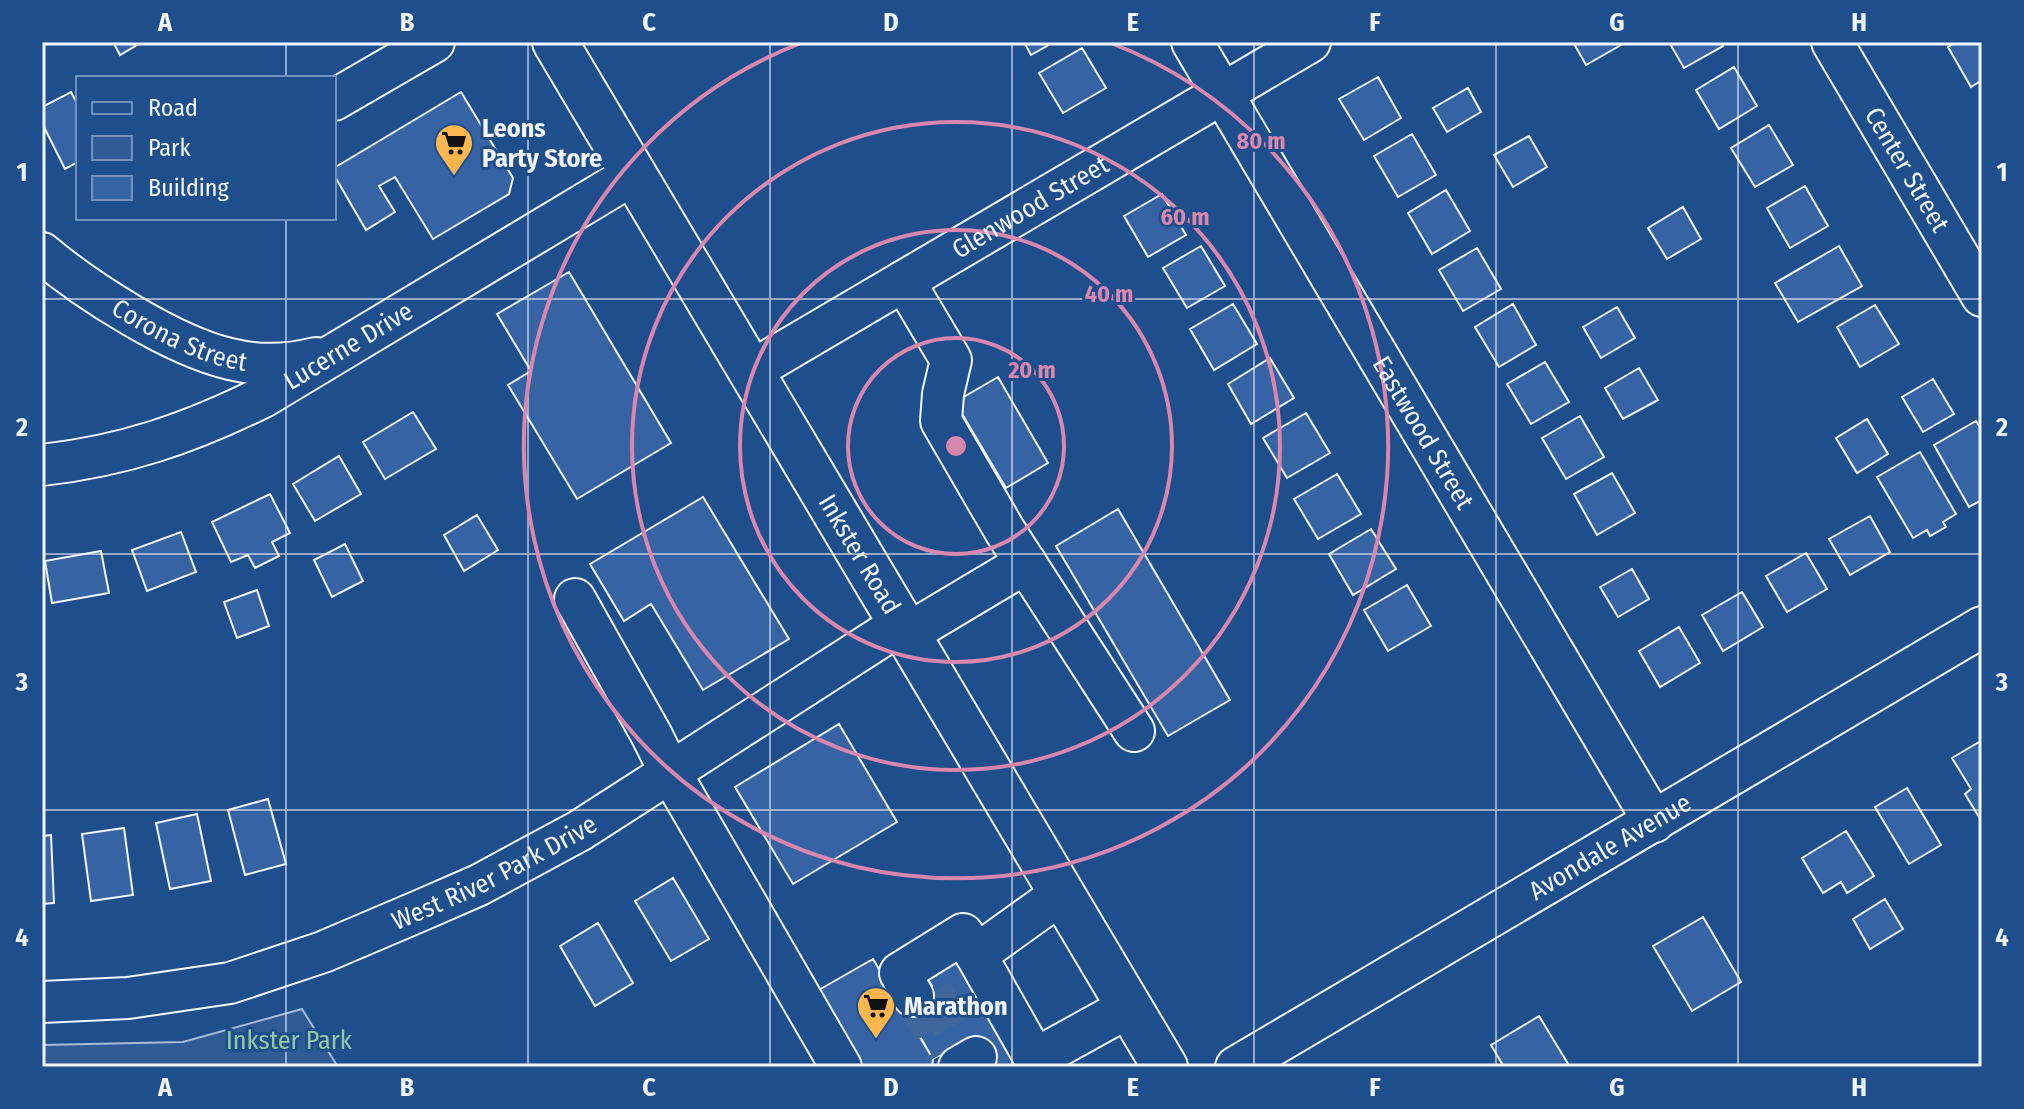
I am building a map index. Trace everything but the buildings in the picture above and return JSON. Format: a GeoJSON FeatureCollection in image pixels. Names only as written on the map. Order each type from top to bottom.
{"type":"FeatureCollection","features":[{"type":"Feature","properties":{"kind":"main road","name":"Inkster Road"},"geometry":{"type":"LineString","coordinates":[[555,42],[1165,1067]]}},
{"type":"Feature","properties":{"kind":"street"},"geometry":{"type":"LineString","coordinates":[[336,99],[434,42]]}},
{"type":"Feature","properties":{"kind":"street","name":"Eastwood Street"},"geometry":{"type":"LineString","coordinates":[[1192,42],[1654,822]]}},
{"type":"Feature","properties":{"kind":"street","name":"Glenwood Street"},"geometry":{"type":"LineString","coordinates":[[751,371],[1310,42]]}},
{"type":"Feature","properties":{"kind":"street","name":"Center Street"},"geometry":{"type":"LineString","coordinates":[[1832,42],[1982,296]]}},
{"type":"Feature","properties":{"kind":"street","name":"Lucerne Drive"},"geometry":{"type":"LineString","coordinates":[[42,465],[138,449],[209,424],[263,397],[634,174]]}},
{"type":"Feature","properties":{"kind":"street","name":"Corona Street"},"geometry":{"type":"LineString","coordinates":[[42,253],[115,305],[187,344],[229,359],[265,364],[300,362],[335,353]]}},
{"type":"Feature","properties":{"kind":"street"},"geometry":{"type":"LineString","coordinates":[[904,281],[951,360],[941,421],[1026,563],[1134,731]]}},
{"type":"Feature","properties":{"kind":"street","name":"West River Park Drive"},"geometry":{"type":"LineString","coordinates":[[42,1002],[128,998],[230,983],[323,952],[479,885],[579,831],[904,629],[1026,563]]}},
{"type":"Feature","properties":{"kind":"street"},"geometry":{"type":"LineString","coordinates":[[575,599],[670,772],[841,1067]]}},
{"type":"Feature","properties":{"kind":"street","name":"Avondale Avenue"},"geometry":{"type":"LineString","coordinates":[[1236,1067],[1982,627]]}},
{"type":"Feature","properties":{"kind":"street"},"geometry":{"type":"LineString","coordinates":[[984,974],[1061,894]]}},
{"type":"Feature","properties":{"kind":"street"},"geometry":{"type":"LineString","coordinates":[[913,996],[900,973],[963,934],[1026,1048],[1129,1007]]}},
{"type":"Feature","properties":{"kind":"green space","name":"Inkster Park"},"geometry":{"type":"Polygon","coordinates":[[[302,1009],[338,1067],[42,1067],[42,1045],[183,1042],[302,1009]]]}},
{"type":"Feature","properties":{"kind":"tunnel"},"geometry":{"type":"LineString","coordinates":[[925,1019],[984,986]]}},
{"type":"Feature","properties":{"kind":"tunnel"},"geometry":{"type":"LineString","coordinates":[[913,996],[945,1052]]}},
{"type":"Feature","properties":{"kind":"place","name":"Leons Party Store"},"geometry":{"type":"Point","coordinates":[454,177]}},
{"type":"Feature","properties":{"kind":"place","name":"Marathon"},"geometry":{"type":"Point","coordinates":[876,1040]}}]}
